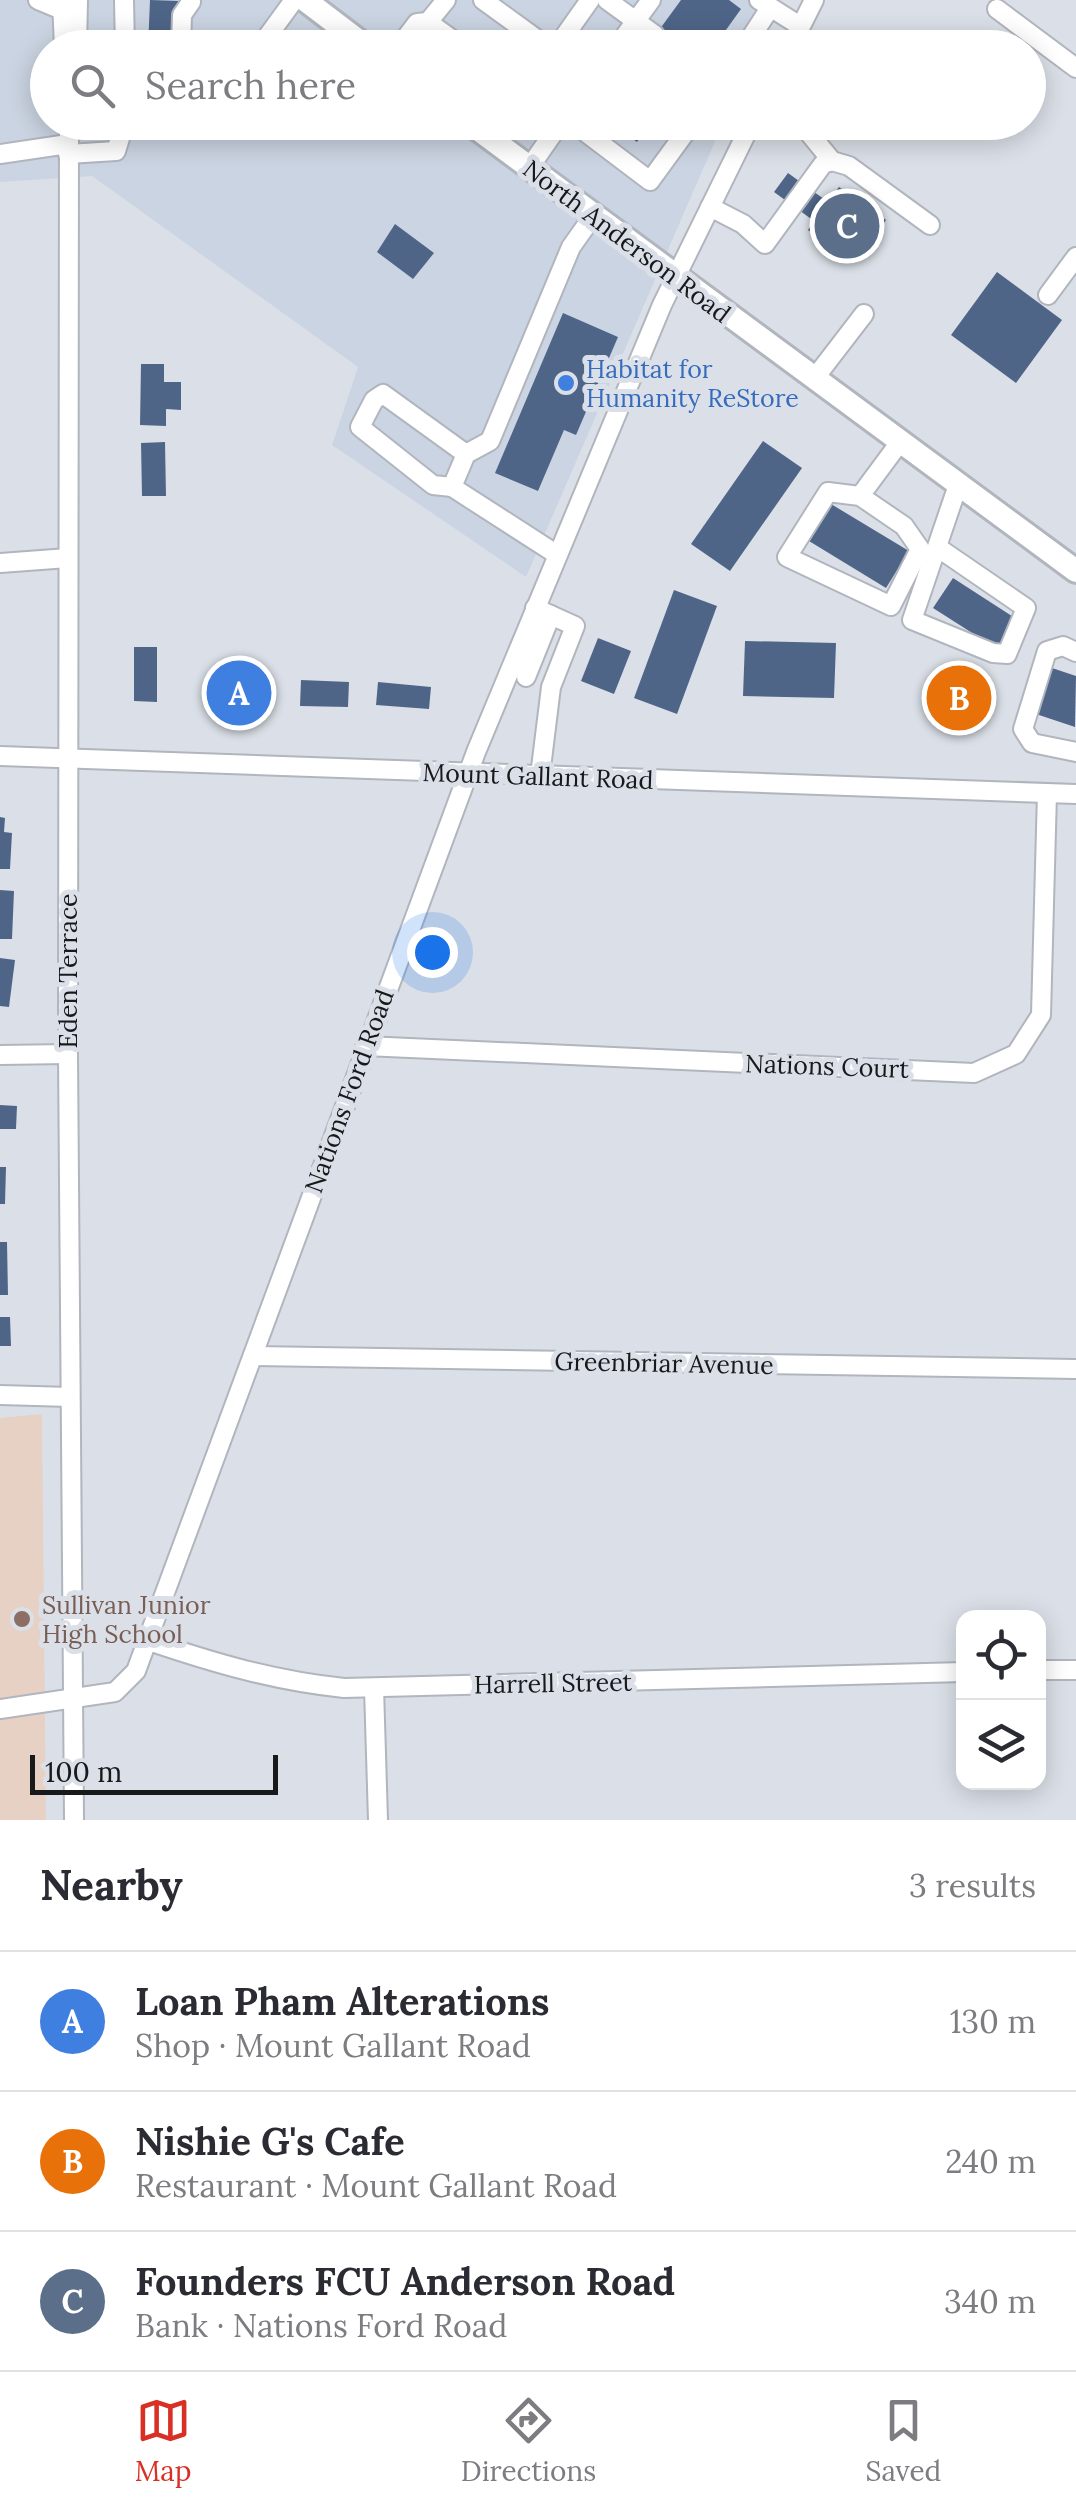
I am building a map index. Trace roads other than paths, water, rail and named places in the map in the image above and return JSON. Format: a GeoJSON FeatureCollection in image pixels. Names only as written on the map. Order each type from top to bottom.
{"type":"FeatureCollection","features":[{"type":"Feature","properties":{"kind":"main road"},"geometry":{"type":"LineString","coordinates":[[305,0],[344,30]]}},
{"type":"Feature","properties":{"kind":"main road","name":"North Anderson Road"},"geometry":{"type":"LineString","coordinates":[[492,140],[1076,572]]}},
{"type":"Feature","properties":{"kind":"street"},"geometry":{"type":"LineString","coordinates":[[38,0],[67,4]]}},
{"type":"Feature","properties":{"kind":"street"},"geometry":{"type":"LineString","coordinates":[[124,0],[125,30]]}},
{"type":"Feature","properties":{"kind":"street"},"geometry":{"type":"LineString","coordinates":[[272,30],[294,0]]}},
{"type":"Feature","properties":{"kind":"street"},"geometry":{"type":"LineString","coordinates":[[428,22],[446,0]]}},
{"type":"Feature","properties":{"kind":"street"},"geometry":{"type":"LineString","coordinates":[[483,0],[526,30]]}},
{"type":"Feature","properties":{"kind":"street"},"geometry":{"type":"LineString","coordinates":[[607,0],[648,30]]}},
{"type":"Feature","properties":{"kind":"street"},"geometry":{"type":"LineString","coordinates":[[629,30],[651,0]]}},
{"type":"Feature","properties":{"kind":"street"},"geometry":{"type":"LineString","coordinates":[[798,30],[814,0]]}},
{"type":"Feature","properties":{"kind":"street"},"geometry":{"type":"LineString","coordinates":[[182,30],[182,15],[191,1]]}},
{"type":"Feature","properties":{"kind":"street"},"geometry":{"type":"LineString","coordinates":[[190,30],[191,1]]}},
{"type":"Feature","properties":{"kind":"street"},"geometry":{"type":"LineString","coordinates":[[564,30],[583,2]]}},
{"type":"Feature","properties":{"kind":"street"},"geometry":{"type":"LineString","coordinates":[[65,30],[67,4]]}},
{"type":"Feature","properties":{"kind":"street"},"geometry":{"type":"LineString","coordinates":[[67,4],[73,30]]}},
{"type":"Feature","properties":{"kind":"street"},"geometry":{"type":"LineString","coordinates":[[752,30],[764,4],[800,26]]}},
{"type":"Feature","properties":{"kind":"street"},"geometry":{"type":"LineString","coordinates":[[997,10],[1024,30]]}},
{"type":"Feature","properties":{"kind":"street"},"geometry":{"type":"LineString","coordinates":[[412,30],[417,23],[428,22],[439,30]]}},
{"type":"Feature","properties":{"kind":"street"},"geometry":{"type":"LineString","coordinates":[[1046,46],[1076,68]]}},
{"type":"Feature","properties":{"kind":"street","name":"Eden Terrace"},"geometry":{"type":"LineString","coordinates":[[68,140],[68,1054],[74,1820]]}},
{"type":"Feature","properties":{"kind":"street"},"geometry":{"type":"LineString","coordinates":[[0,154],[68,149],[116,151],[119,140]]}},
{"type":"Feature","properties":{"kind":"street"},"geometry":{"type":"LineString","coordinates":[[529,168],[548,140]]}},
{"type":"Feature","properties":{"kind":"street"},"geometry":{"type":"LineString","coordinates":[[595,140],[650,182],[680,140]]}},
{"type":"Feature","properties":{"kind":"street","name":"Nations Ford Road"},"geometry":{"type":"LineString","coordinates":[[72,1696],[115,1692],[136,1671],[149,1641],[468,774],[543,611],[556,554],[674,277],[743,140]]}},
{"type":"Feature","properties":{"kind":"street"},"geometry":{"type":"LineString","coordinates":[[815,140],[832,161],[849,166],[930,225]]}},
{"type":"Feature","properties":{"kind":"street"},"geometry":{"type":"LineString","coordinates":[[710,206],[743,224],[765,244],[823,164],[832,161]]}},
{"type":"Feature","properties":{"kind":"street"},"geometry":{"type":"LineString","coordinates":[[452,487],[466,454],[490,441],[572,246],[593,216]]}},
{"type":"Feature","properties":{"kind":"street"},"geometry":{"type":"LineString","coordinates":[[1048,295],[1076,257]]}},
{"type":"Feature","properties":{"kind":"street"},"geometry":{"type":"LineString","coordinates":[[814,380],[864,314]]}},
{"type":"Feature","properties":{"kind":"street"},"geometry":{"type":"LineString","coordinates":[[466,454],[384,394],[374,400],[360,427],[433,485],[452,487],[556,554]]}},
{"type":"Feature","properties":{"kind":"street"},"geometry":{"type":"LineString","coordinates":[[860,496],[900,442]]}},
{"type":"Feature","properties":{"kind":"street"},"geometry":{"type":"LineString","coordinates":[[931,550],[891,606],[788,558],[828,492],[860,496],[931,550],[1026,608],[1007,654],[993,653],[912,620],[931,550],[958,485]]}},
{"type":"Feature","properties":{"kind":"street"},"geometry":{"type":"LineString","coordinates":[[0,563],[68,558]]}},
{"type":"Feature","properties":{"kind":"street"},"geometry":{"type":"LineString","coordinates":[[540,776],[551,687],[575,626],[543,611]]}},
{"type":"Feature","properties":{"kind":"street"},"geometry":{"type":"LineString","coordinates":[[1076,652],[1064,646],[1047,651],[1023,729],[1032,743],[1076,752]]}},
{"type":"Feature","properties":{"kind":"street"},"geometry":{"type":"LineString","coordinates":[[517,673],[551,687]]}},
{"type":"Feature","properties":{"kind":"street","name":"Mount Gallant Road"},"geometry":{"type":"LineString","coordinates":[[0,756],[1076,794]]}},
{"type":"Feature","properties":{"kind":"street","name":"Nations Court"},"geometry":{"type":"LineString","coordinates":[[365,1046],[974,1073],[1016,1054],[1041,1016],[1048,793]]}},
{"type":"Feature","properties":{"kind":"street"},"geometry":{"type":"LineString","coordinates":[[0,1054],[68,1054]]}},
{"type":"Feature","properties":{"kind":"street","name":"Greenbriar Avenue"},"geometry":{"type":"LineString","coordinates":[[253,1356],[1076,1369]]}},
{"type":"Feature","properties":{"kind":"street"},"geometry":{"type":"LineString","coordinates":[[0,1395],[70,1397]]}},
{"type":"Feature","properties":{"kind":"street","name":"Harrell Street"},"geometry":{"type":"LineString","coordinates":[[149,1641],[287,1682],[374,1688],[956,1672]]}},
{"type":"Feature","properties":{"kind":"street"},"geometry":{"type":"LineString","coordinates":[[1046,1670],[1076,1670]]}},
{"type":"Feature","properties":{"kind":"street"},"geometry":{"type":"LineString","coordinates":[[374,1688],[378,1820]]}},
{"type":"Feature","properties":{"kind":"street"},"geometry":{"type":"LineString","coordinates":[[0,1710],[72,1696]]}},
{"type":"Feature","properties":{"kind":"place","name":"Founders FCU Anderson Road"},"geometry":{"type":"Point","coordinates":[847,226]}},
{"type":"Feature","properties":{"kind":"place","name":"Habitat for Humanity ReStore"},"geometry":{"type":"Point","coordinates":[566,383]}},
{"type":"Feature","properties":{"kind":"place","name":"Loan Pham Alterations"},"geometry":{"type":"Point","coordinates":[239,693]}},
{"type":"Feature","properties":{"kind":"place","name":"Nishie G's Cafe"},"geometry":{"type":"Point","coordinates":[959,698]}},
{"type":"Feature","properties":{"kind":"place","name":"Sullivan Junior High School"},"geometry":{"type":"Point","coordinates":[22,1619]}}]}
